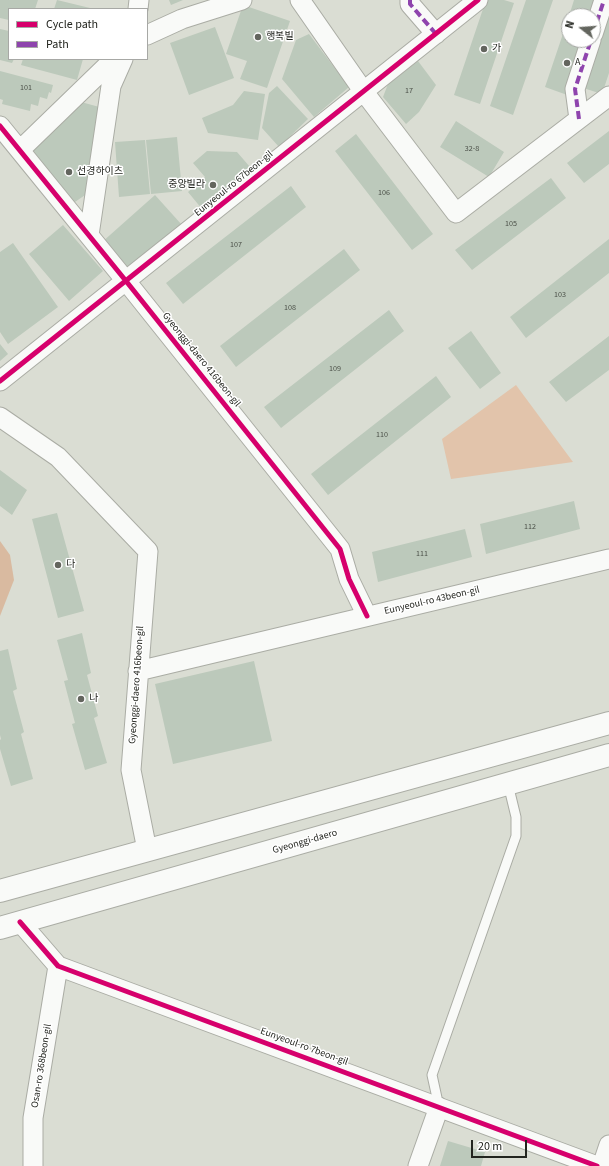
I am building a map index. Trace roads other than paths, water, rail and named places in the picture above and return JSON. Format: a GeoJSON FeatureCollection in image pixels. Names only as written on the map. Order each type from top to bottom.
{"type":"FeatureCollection","features":[{"type":"Feature","properties":{"kind":"main road"},"geometry":{"type":"LineString","coordinates":[[0,891],[609,723]]}},
{"type":"Feature","properties":{"kind":"main road","name":"Gyeonggi-daero"},"geometry":{"type":"LineString","coordinates":[[10,925],[609,755]]}},
{"type":"Feature","properties":{"kind":"street"},"geometry":{"type":"LineString","coordinates":[[148,35],[182,19],[242,0]]}},
{"type":"Feature","properties":{"kind":"street"},"geometry":{"type":"LineString","coordinates":[[300,0],[364,92],[456,213],[609,96]]}},
{"type":"Feature","properties":{"kind":"street"},"geometry":{"type":"LineString","coordinates":[[410,0],[410,4],[436,34]]}},
{"type":"Feature","properties":{"kind":"street","name":"Eunyeoul-ro 67beon-gil"},"geometry":{"type":"LineString","coordinates":[[0,381],[478,0]]}},
{"type":"Feature","properties":{"kind":"street"},"geometry":{"type":"LineString","coordinates":[[579,119],[575,89],[588,48]]}},
{"type":"Feature","properties":{"kind":"street"},"geometry":{"type":"LineString","coordinates":[[20,150],[113,60]]}},
{"type":"Feature","properties":{"kind":"street"},"geometry":{"type":"LineString","coordinates":[[89,235],[111,86],[123,60]]}},
{"type":"Feature","properties":{"kind":"street","name":"Gyeonggi-daero 416beon-gil"},"geometry":{"type":"LineString","coordinates":[[0,126],[340,548],[349,579],[367,616]]}},
{"type":"Feature","properties":{"kind":"street","name":"Gyeonggi-daero 416beon-gil"},"geometry":{"type":"LineString","coordinates":[[0,417],[58,457],[148,551],[131,770],[147,850]]}},
{"type":"Feature","properties":{"kind":"street","name":"Eunyeoul-ro 43beon-gil"},"geometry":{"type":"LineString","coordinates":[[138,671],[609,559]]}},
{"type":"Feature","properties":{"kind":"street","name":"Eunyeoul-ro 7beon-gil"},"geometry":{"type":"LineString","coordinates":[[10,925],[58,966],[597,1166]]}},
{"type":"Feature","properties":{"kind":"street","name":"Osan-ro 368beon-gil"},"geometry":{"type":"LineString","coordinates":[[34,1166],[33,1118],[58,966]]}},
{"type":"Feature","properties":{"kind":"street"},"geometry":{"type":"LineString","coordinates":[[418,1166],[439,1107]]}},
{"type":"Feature","properties":{"kind":"street"},"geometry":{"type":"LineString","coordinates":[[602,1166],[609,1145]]}},
{"type":"Feature","properties":{"kind":"lane"},"geometry":{"type":"LineString","coordinates":[[439,1107],[432,1075],[516,836],[516,816],[508,784]]}},
{"type":"Feature","properties":{"kind":"place","name":"행복빌"},"geometry":{"type":"Point","coordinates":[258,37]}},
{"type":"Feature","properties":{"kind":"place","name":"가"},"geometry":{"type":"Point","coordinates":[484,49]}},
{"type":"Feature","properties":{"kind":"place","name":"A"},"geometry":{"type":"Point","coordinates":[567,63]}},
{"type":"Feature","properties":{"kind":"place","name":"선경하이츠"},"geometry":{"type":"Point","coordinates":[69,172]}},
{"type":"Feature","properties":{"kind":"place","name":"중앙빌라"},"geometry":{"type":"Point","coordinates":[213,185]}},
{"type":"Feature","properties":{"kind":"place","name":"다"},"geometry":{"type":"Point","coordinates":[58,565]}},
{"type":"Feature","properties":{"kind":"place","name":"나"},"geometry":{"type":"Point","coordinates":[81,699]}}]}
